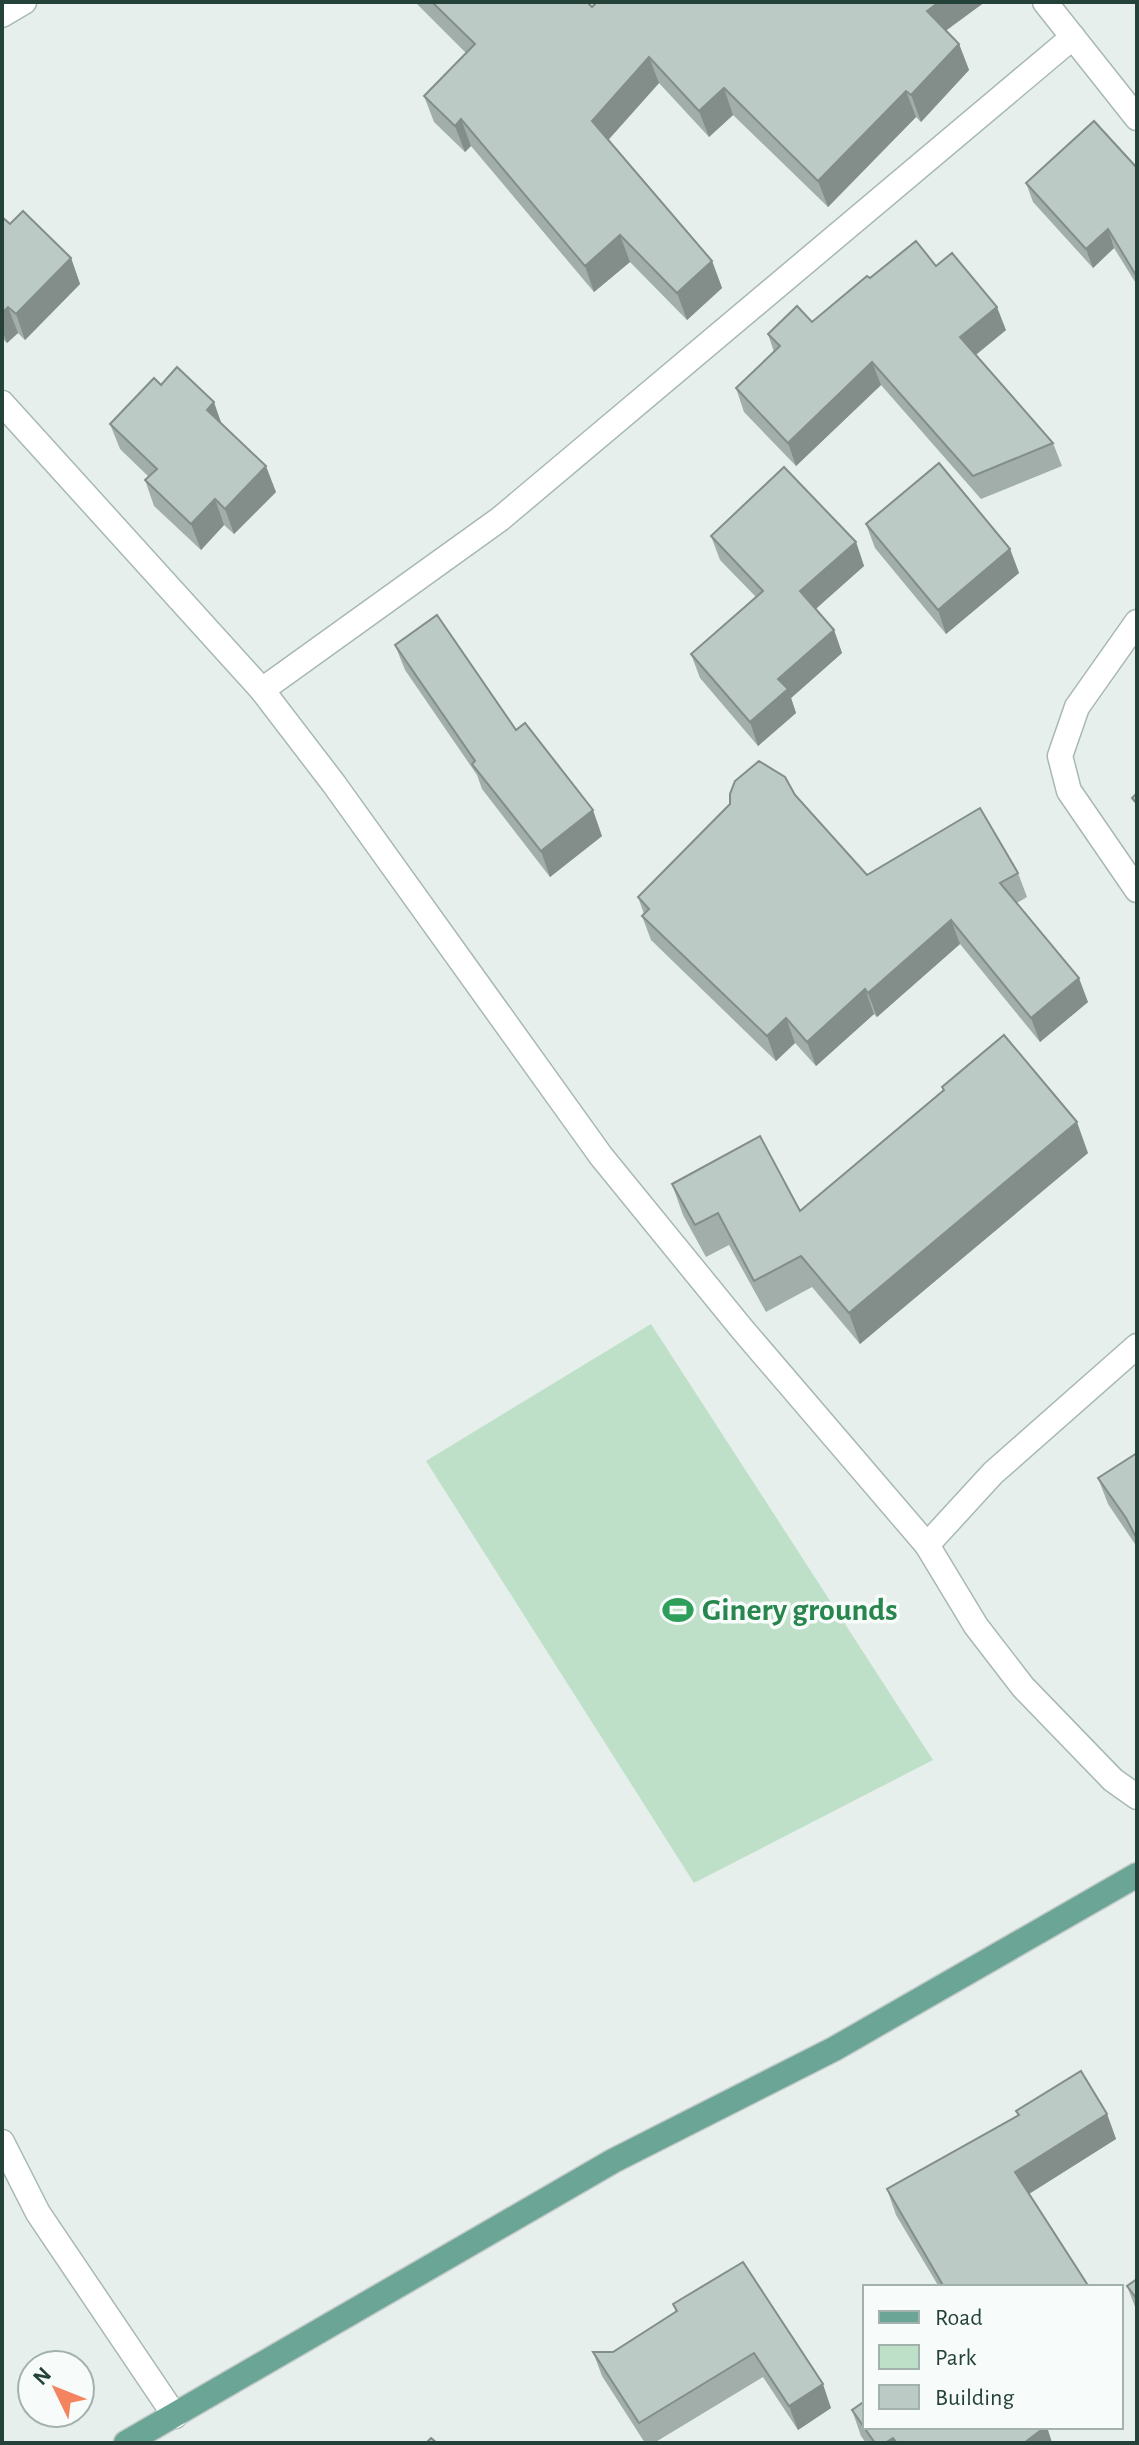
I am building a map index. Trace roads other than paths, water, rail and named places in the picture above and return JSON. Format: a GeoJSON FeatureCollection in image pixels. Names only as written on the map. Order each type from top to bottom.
{"type":"FeatureCollection","features":[{"type":"Feature","properties":{"kind":"main road"},"geometry":{"type":"LineString","coordinates":[[126,2443],[613,2161],[834,2049],[1135,1879]]}},
{"type":"Feature","properties":{"kind":"street"},"geometry":{"type":"LineString","coordinates":[[2,15],[24,2]]}},
{"type":"Feature","properties":{"kind":"street"},"geometry":{"type":"LineString","coordinates":[[1045,2],[1137,118]]}},
{"type":"Feature","properties":{"kind":"street"},"geometry":{"type":"LineString","coordinates":[[262,690],[500,519],[1073,37]]}},
{"type":"Feature","properties":{"kind":"street"},"geometry":{"type":"LineString","coordinates":[[2,403],[262,690],[334,784],[601,1156],[742,1329],[927,1545],[976,1626],[1023,1687],[1113,1780],[1137,1797]]}},
{"type":"Feature","properties":{"kind":"street"},"geometry":{"type":"LineString","coordinates":[[1137,622],[1077,707],[1060,756],[1069,791],[1137,890]]}},
{"type":"Feature","properties":{"kind":"street"},"geometry":{"type":"LineString","coordinates":[[927,1545],[993,1473],[1137,1346]]}},
{"type":"Feature","properties":{"kind":"street"},"geometry":{"type":"LineString","coordinates":[[2,2142],[38,2213],[175,2416]]}},
{"type":"Feature","properties":{"kind":"place","name":"Ginery grounds"},"geometry":{"type":"Point","coordinates":[678,1610]}}]}
